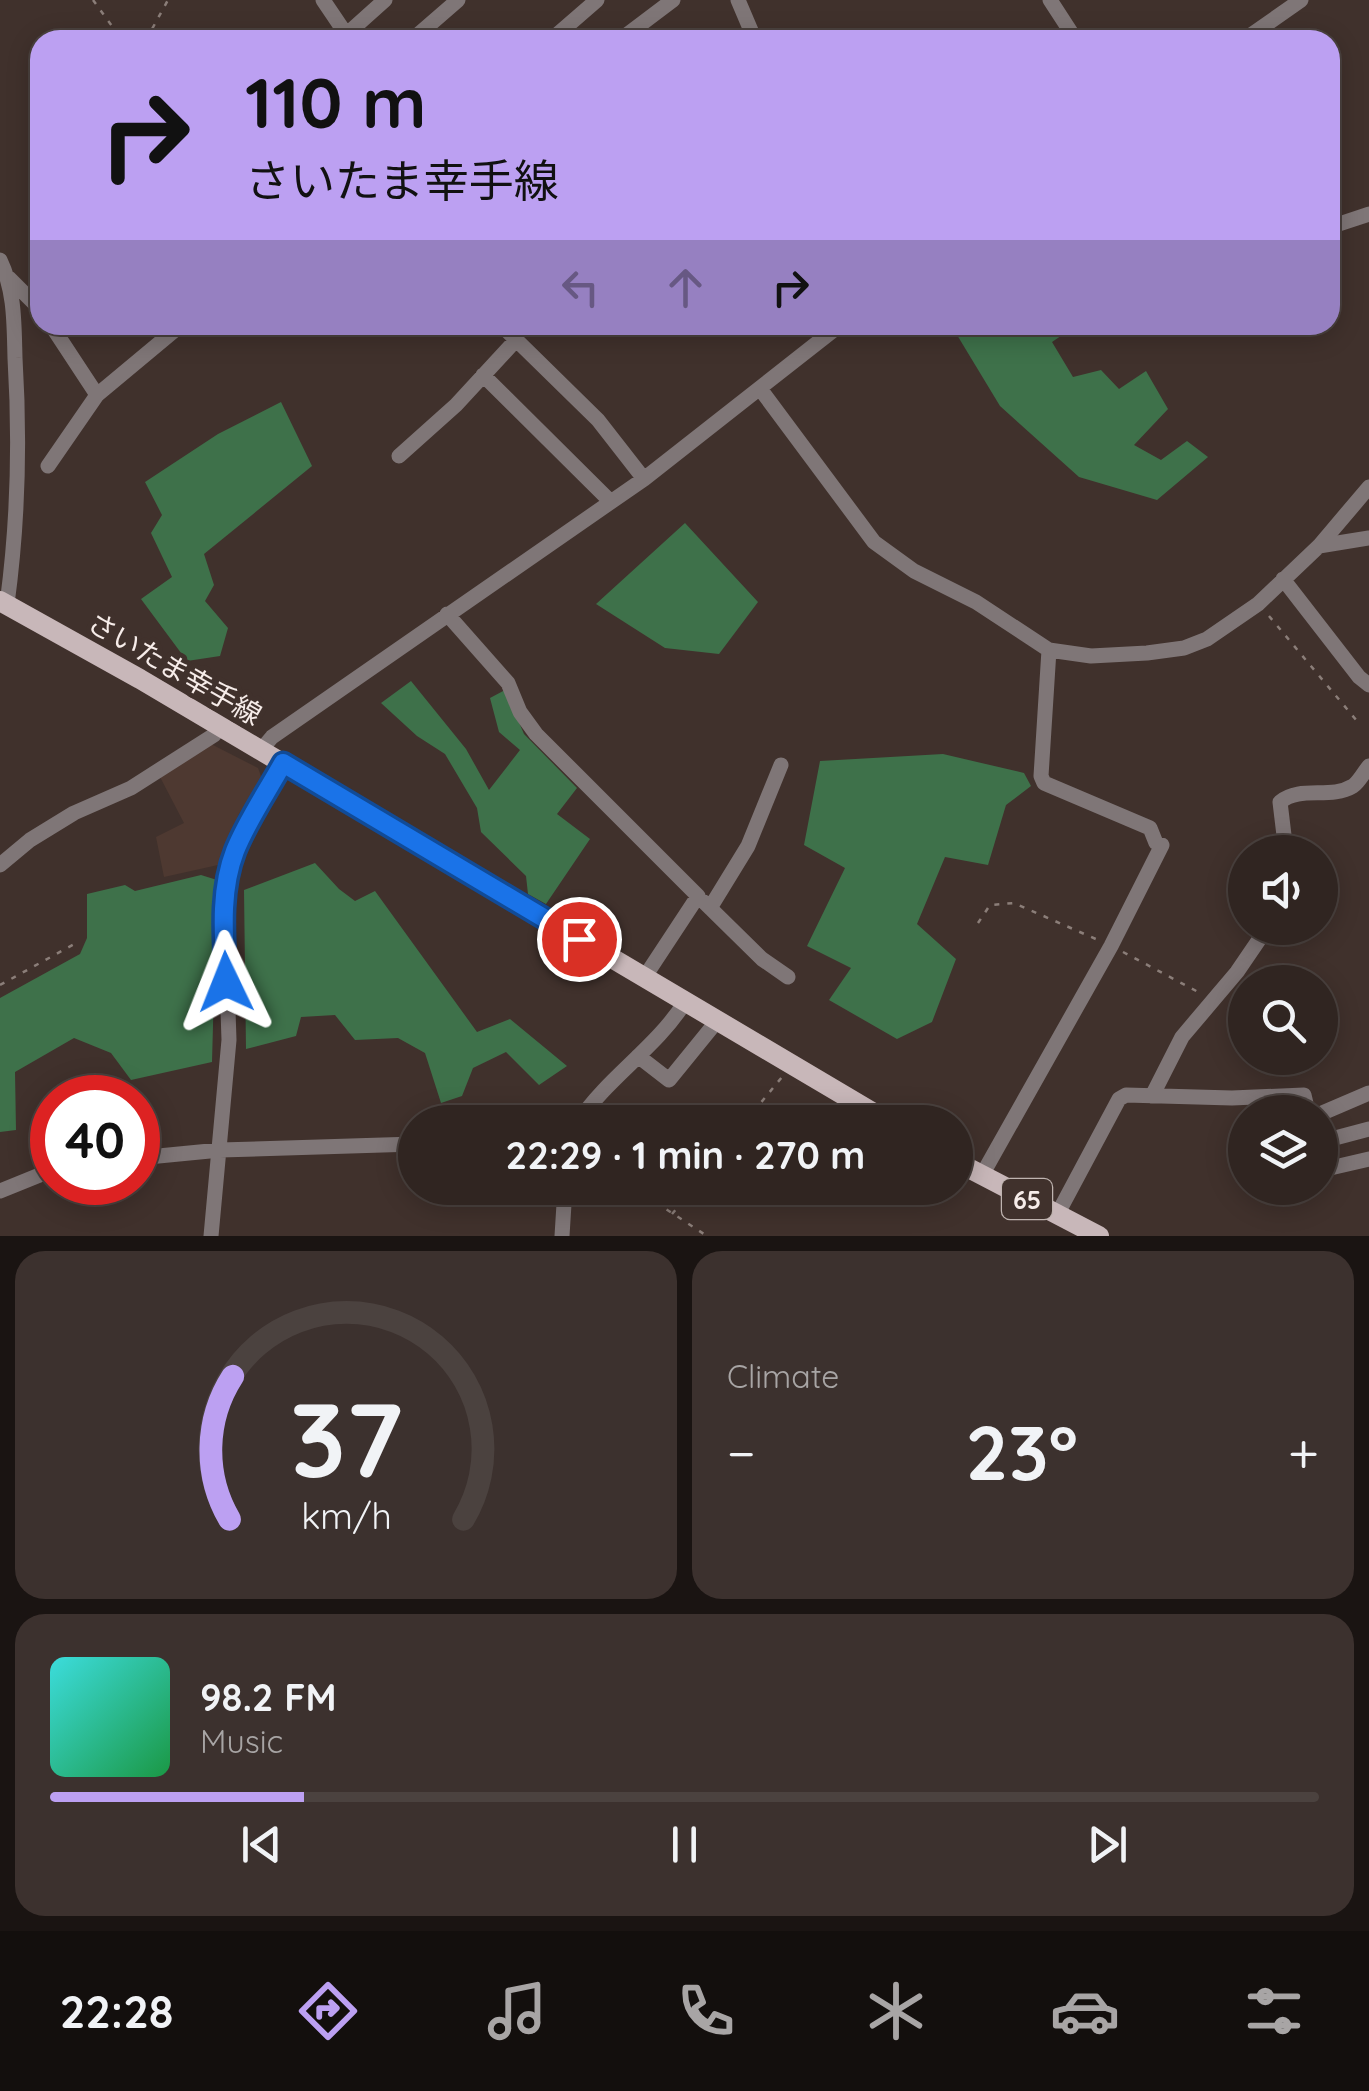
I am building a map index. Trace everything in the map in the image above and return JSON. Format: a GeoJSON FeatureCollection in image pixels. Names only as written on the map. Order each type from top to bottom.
{"type":"FeatureCollection","features":[{"type":"Feature","properties":{"kind":"main road","name":"さいたま幸手線"},"geometry":{"type":"LineString","coordinates":[[3,602],[221,726],[860,1105]]}},
{"type":"Feature","properties":{"kind":"main road","name":"65"},"geometry":{"type":"LineString","coordinates":[[973,1170],[1099,1236]]}},
{"type":"Feature","properties":{"kind":"street"},"geometry":{"type":"LineString","coordinates":[[323,0],[343,30]]}},
{"type":"Feature","properties":{"kind":"street"},"geometry":{"type":"LineString","coordinates":[[355,30],[385,0]]}},
{"type":"Feature","properties":{"kind":"street"},"geometry":{"type":"LineString","coordinates":[[424,30],[458,0]]}},
{"type":"Feature","properties":{"kind":"street"},"geometry":{"type":"LineString","coordinates":[[562,30],[597,0]]}},
{"type":"Feature","properties":{"kind":"street"},"geometry":{"type":"LineString","coordinates":[[634,30],[674,0]]}},
{"type":"Feature","properties":{"kind":"street"},"geometry":{"type":"LineString","coordinates":[[738,0],[751,30]]}},
{"type":"Feature","properties":{"kind":"street"},"geometry":{"type":"LineString","coordinates":[[1050,0],[1070,30]]}},
{"type":"Feature","properties":{"kind":"street"},"geometry":{"type":"LineString","coordinates":[[1258,30],[1300,0]]}},
{"type":"Feature","properties":{"kind":"street"},"geometry":{"type":"LineString","coordinates":[[1340,224],[1369,214]]}},
{"type":"Feature","properties":{"kind":"street"},"geometry":{"type":"LineString","coordinates":[[0,260],[8,278],[18,401],[14,549],[3,602]]}},
{"type":"Feature","properties":{"kind":"street"},"geometry":{"type":"LineString","coordinates":[[8,278],[30,299]]}},
{"type":"Feature","properties":{"kind":"street"},"geometry":{"type":"LineString","coordinates":[[58,335],[97,395]]}},
{"type":"Feature","properties":{"kind":"street"},"geometry":{"type":"LineString","coordinates":[[48,466],[97,395],[169,335]]}},
{"type":"Feature","properties":{"kind":"street"},"geometry":{"type":"LineString","coordinates":[[510,335],[586,407],[644,479]]}},
{"type":"Feature","properties":{"kind":"street"},"geometry":{"type":"LineString","coordinates":[[261,750],[272,738],[644,479],[760,390],[815,335]]}},
{"type":"Feature","properties":{"kind":"street"},"geometry":{"type":"LineString","coordinates":[[399,456],[515,341]]}},
{"type":"Feature","properties":{"kind":"street"},"geometry":{"type":"LineString","coordinates":[[483,376],[610,501]]}},
{"type":"Feature","properties":{"kind":"street"},"geometry":{"type":"LineString","coordinates":[[760,390],[874,542],[914,571],[976,602],[1049,650],[1090,656],[1184,648],[1207,639],[1258,604],[1319,546],[1369,487]]}},
{"type":"Feature","properties":{"kind":"street"},"geometry":{"type":"LineString","coordinates":[[1319,546],[1369,538]]}},
{"type":"Feature","properties":{"kind":"street"},"geometry":{"type":"LineString","coordinates":[[1283,579],[1359,678],[1369,685]]}},
{"type":"Feature","properties":{"kind":"street"},"geometry":{"type":"LineString","coordinates":[[448,614],[508,682],[520,712],[536,734],[762,959],[788,977]]}},
{"type":"Feature","properties":{"kind":"street"},"geometry":{"type":"LineString","coordinates":[[982,1175],[1111,946],[1162,845],[1156,843],[1150,828],[1135,820],[1044,783],[1041,776],[1049,650]]}},
{"type":"Feature","properties":{"kind":"street"},"geometry":{"type":"LineString","coordinates":[[0,865],[30,840],[74,813],[131,788],[214,735],[221,726]]}},
{"type":"Feature","properties":{"kind":"street"},"geometry":{"type":"LineString","coordinates":[[211,1236],[229,1040],[224,892],[235,852],[283,763]]}},
{"type":"Feature","properties":{"kind":"street"},"geometry":{"type":"LineString","coordinates":[[644,978],[748,846],[780,766]]}},
{"type":"Feature","properties":{"kind":"street"},"geometry":{"type":"LineString","coordinates":[[1284,835],[1280,802],[1290,794],[1353,786],[1369,766]]}},
{"type":"Feature","properties":{"kind":"street"},"geometry":{"type":"LineString","coordinates":[[1152,1096],[1182,1036],[1255,945]]}},
{"type":"Feature","properties":{"kind":"street"},"geometry":{"type":"LineString","coordinates":[[590,1105],[684,1002]]}},
{"type":"Feature","properties":{"kind":"street"},"geometry":{"type":"LineString","coordinates":[[638,1056],[669,1080],[717,1021]]}},
{"type":"Feature","properties":{"kind":"street"},"geometry":{"type":"LineString","coordinates":[[1338,1106],[1369,1093]]}},
{"type":"Feature","properties":{"kind":"street"},"geometry":{"type":"LineString","coordinates":[[1058,1215],[1119,1099],[1126,1095],[1228,1098]]}},
{"type":"Feature","properties":{"kind":"street"},"geometry":{"type":"LineString","coordinates":[[1338,1138],[1369,1129]]}},
{"type":"Feature","properties":{"kind":"street"},"geometry":{"type":"LineString","coordinates":[[160,1156],[398,1145]]}},
{"type":"Feature","properties":{"kind":"street"},"geometry":{"type":"LineString","coordinates":[[1338,1166],[1369,1159]]}},
{"type":"Feature","properties":{"kind":"street"},"geometry":{"type":"LineString","coordinates":[[0,1191],[30,1179]]}},
{"type":"Feature","properties":{"kind":"street"},"geometry":{"type":"LineString","coordinates":[[562,1236],[564,1205]]}},
{"type":"Feature","properties":{"kind":"path"},"geometry":{"type":"LineString","coordinates":[[93,0],[115,30]]}},
{"type":"Feature","properties":{"kind":"path"},"geometry":{"type":"LineString","coordinates":[[152,30],[168,0]]}},
{"type":"Feature","properties":{"kind":"path"},"geometry":{"type":"LineString","coordinates":[[1258,604],[1357,721]]}},
{"type":"Feature","properties":{"kind":"path"},"geometry":{"type":"LineString","coordinates":[[0,984],[78,942]]}},
{"type":"Feature","properties":{"kind":"path"},"geometry":{"type":"LineString","coordinates":[[759,1105],[791,1065]]}},
{"type":"Feature","properties":{"kind":"path"},"geometry":{"type":"LineString","coordinates":[[658,1205],[707,1236]]}},
{"type":"Feature","properties":{"kind":"path"},"geometry":{"type":"LineString","coordinates":[[672,1215],[680,1205]]}},
{"type":"Feature","properties":{"kind":"shaded area"},"geometry":{"type":"Polygon","coordinates":[[[211,744],[258,768],[262,779],[239,814],[218,865],[164,877],[156,837],[184,823],[159,775],[211,744]]]}},
{"type":"Feature","properties":{"kind":"green space"},"geometry":{"type":"Polygon","coordinates":[[[957,335],[1062,335],[1052,342],[1073,377],[1101,370],[1119,389],[1146,371],[1168,409],[1134,445],[1161,460],[1187,441],[1208,457],[1157,500],[1079,477],[1000,406],[957,335]]]}},
{"type":"Feature","properties":{"kind":"green space"},"geometry":{"type":"Polygon","coordinates":[[[281,402],[312,466],[204,554],[214,585],[205,601],[228,628],[220,656],[187,661],[141,599],[172,577],[151,533],[162,515],[145,482],[218,434],[281,402]]]}},
{"type":"Feature","properties":{"kind":"green space"},"geometry":{"type":"Polygon","coordinates":[[[685,523],[758,602],[719,654],[665,648],[596,604],[685,523]]]}},
{"type":"Feature","properties":{"kind":"green space"},"geometry":{"type":"Polygon","coordinates":[[[411,681],[466,749],[489,790],[520,750],[499,732],[490,698],[505,690],[524,734],[577,788],[557,814],[590,839],[546,904],[528,894],[526,876],[481,832],[477,808],[445,754],[417,736],[381,703],[411,681]]]}},
{"type":"Feature","properties":{"kind":"green space"},"geometry":{"type":"Polygon","coordinates":[[[943,754],[1024,773],[1031,786],[1006,805],[988,865],[945,857],[917,924],[956,959],[932,1022],[897,1039],[829,1000],[851,968],[807,946],[845,868],[804,845],[820,761],[943,754]]]}},
{"type":"Feature","properties":{"kind":"green space"},"geometry":{"type":"Polygon","coordinates":[[[315,863],[355,901],[375,891],[477,1032],[510,1019],[567,1066],[539,1085],[506,1052],[473,1068],[462,1096],[441,1103],[425,1053],[398,1038],[355,1040],[335,1015],[301,1017],[296,1036],[246,1049],[244,890],[315,863]]]}},
{"type":"Feature","properties":{"kind":"green space"},"geometry":{"type":"Polygon","coordinates":[[[201,875],[217,880],[212,1062],[154,1075],[127,1075],[111,1053],[74,1038],[15,1072],[16,1130],[0,1132],[0,998],[80,954],[87,938],[87,894],[125,885],[135,891],[201,875]]]}},
{"type":"Feature","properties":{"kind":"route"},"geometry":{"type":"LineString","coordinates":[[226,982],[224,892],[235,852],[283,763],[579,939]]}}]}
